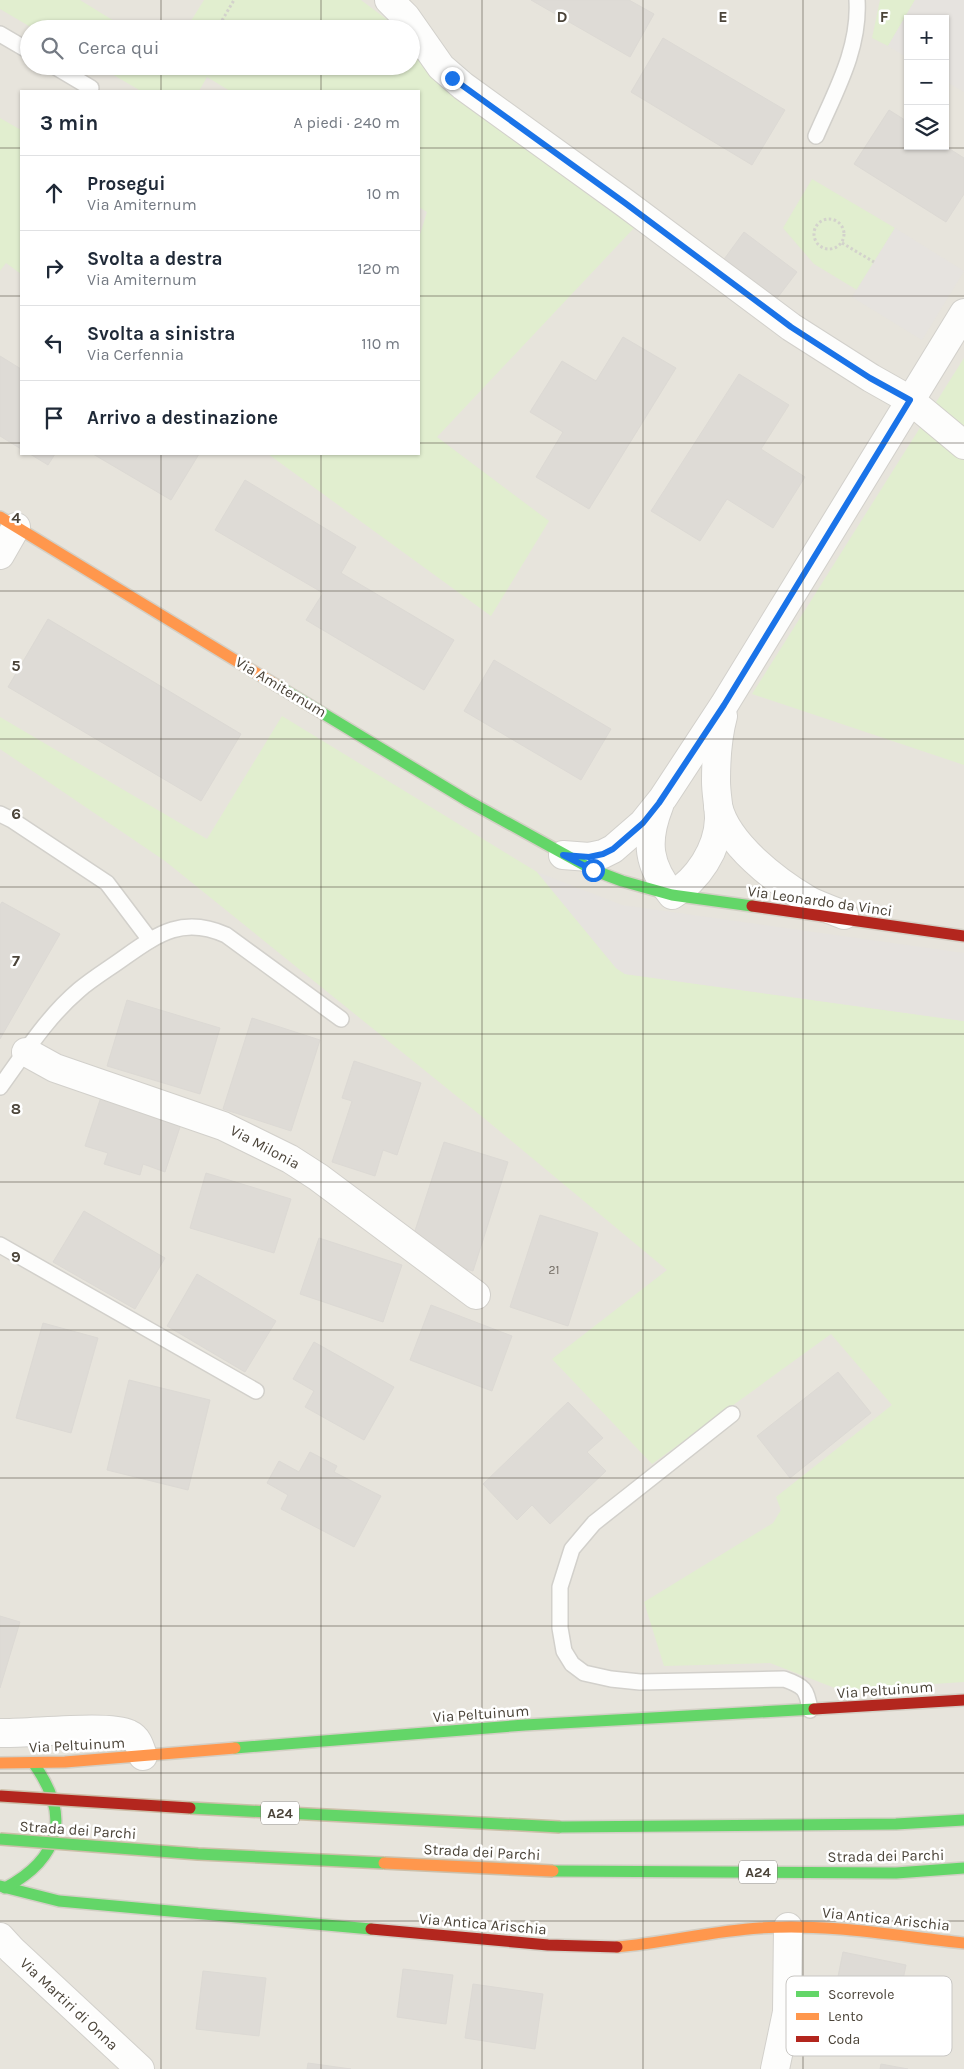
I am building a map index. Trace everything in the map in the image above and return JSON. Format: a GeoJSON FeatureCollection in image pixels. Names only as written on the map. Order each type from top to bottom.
{"type":"FeatureCollection","features":[{"type":"Feature","properties":{"kind":"main road","name":"Via Amiternum"},"geometry":{"type":"LineString","coordinates":[[8,522],[468,801],[563,855],[607,876],[672,895]]}},
{"type":"Feature","properties":{"kind":"main road","name":"Via Leonardo da Vinci"},"geometry":{"type":"LineString","coordinates":[[672,895],[964,936]]}},
{"type":"Feature","properties":{"kind":"main road","name":"Via Peltuinum"},"geometry":{"type":"LineString","coordinates":[[0,1763],[34,1764],[526,1725],[964,1700]]}},
{"type":"Feature","properties":{"kind":"main road"},"geometry":{"type":"LineString","coordinates":[[3,1887],[20,1882],[33,1871],[44,1857],[56,1830],[57,1811],[53,1791],[45,1776],[34,1764]]}},
{"type":"Feature","properties":{"kind":"main road","name":"Strada dei Parchi"},"geometry":{"type":"LineString","coordinates":[[0,1796],[205,1809],[560,1827],[896,1824],[964,1820]]}},
{"type":"Feature","properties":{"kind":"main road","name":"Strada dei Parchi"},"geometry":{"type":"LineString","coordinates":[[0,1839],[198,1854],[552,1871],[896,1873],[964,1868]]}},
{"type":"Feature","properties":{"kind":"main road","name":"Via Antica Arischia"},"geometry":{"type":"LineString","coordinates":[[3,1887],[40,1897],[69,1902],[548,1945],[621,1946],[648,1944],[759,1928],[788,1927],[851,1930],[964,1943]]}},
{"type":"Feature","properties":{"kind":"street"},"geometry":{"type":"LineString","coordinates":[[389,0],[408,20]]}},
{"type":"Feature","properties":{"kind":"street"},"geometry":{"type":"LineString","coordinates":[[420,37],[441,67],[463,86],[797,331],[870,378],[910,400],[964,444]]}},
{"type":"Feature","properties":{"kind":"street","name":"Via Amiternum"},"geometry":{"type":"LineString","coordinates":[[563,855],[589,857],[603,854],[613,849],[643,823],[663,798],[724,705],[964,313]]}},
{"type":"Feature","properties":{"kind":"street"},"geometry":{"type":"LineString","coordinates":[[0,555],[8,522]]}},
{"type":"Feature","properties":{"kind":"street","name":"Via Amiternum"},"geometry":{"type":"LineString","coordinates":[[672,895],[696,874],[712,848],[718,829],[717,745],[724,705]]}},
{"type":"Feature","properties":{"kind":"street"},"geometry":{"type":"LineString","coordinates":[[663,798],[654,823],[650,852],[655,871],[672,895]]}},
{"type":"Feature","properties":{"kind":"street"},"geometry":{"type":"LineString","coordinates":[[718,802],[722,819],[735,839],[776,877],[816,904],[862,922]]}},
{"type":"Feature","properties":{"kind":"street","name":"Via Milonia"},"geometry":{"type":"LineString","coordinates":[[26,1052],[56,1068],[223,1126],[290,1159],[318,1177],[476,1295]]}},
{"type":"Feature","properties":{"kind":"street"},"geometry":{"type":"LineString","coordinates":[[0,1733],[100,1730],[124,1732],[135,1738],[143,1756]]}},
{"type":"Feature","properties":{"kind":"street"},"geometry":{"type":"LineString","coordinates":[[787,1976],[788,1927]]}},
{"type":"Feature","properties":{"kind":"street","name":"Via Martiri di Onna"},"geometry":{"type":"LineString","coordinates":[[0,1937],[140,2069]]}},
{"type":"Feature","properties":{"kind":"street"},"geometry":{"type":"LineString","coordinates":[[776,2069],[786,2017]]}},
{"type":"Feature","properties":{"kind":"lane"},"geometry":{"type":"LineString","coordinates":[[816,136],[851,49],[856,31],[857,0]]}},
{"type":"Feature","properties":{"kind":"lane"},"geometry":{"type":"LineString","coordinates":[[0,34],[20,46]]}},
{"type":"Feature","properties":{"kind":"lane"},"geometry":{"type":"LineString","coordinates":[[69,75],[91,88]]}},
{"type":"Feature","properties":{"kind":"lane"},"geometry":{"type":"LineString","coordinates":[[0,814],[107,883],[150,940]]}},
{"type":"Feature","properties":{"kind":"lane"},"geometry":{"type":"LineString","coordinates":[[0,1087],[55,1014],[79,990],[150,940],[167,930],[177,928],[196,926],[216,931],[236,941],[341,1019]]}},
{"type":"Feature","properties":{"kind":"lane"},"geometry":{"type":"LineString","coordinates":[[0,1245],[256,1391]]}},
{"type":"Feature","properties":{"kind":"lane"},"geometry":{"type":"LineString","coordinates":[[732,1414],[594,1523],[572,1549],[560,1587],[560,1628],[564,1651],[572,1664],[584,1673],[610,1679],[640,1682],[784,1679],[800,1685],[808,1694],[810,1710]]}},
{"type":"Feature","properties":{"kind":"path"},"geometry":{"type":"LineString","coordinates":[[222,20],[234,0]]}},
{"type":"Feature","properties":{"kind":"path"},"geometry":{"type":"LineString","coordinates":[[832,219],[836,221],[844,233],[842,243],[834,249],[823,249],[818,246],[813,237],[815,227],[822,220],[832,219]]}},
{"type":"Feature","properties":{"kind":"path"},"geometry":{"type":"LineString","coordinates":[[842,243],[874,262]]}},
{"type":"Feature","properties":{"kind":"shaded area"},"geometry":{"type":"Polygon","coordinates":[[[0,0],[964,0],[964,2069],[0,2069],[0,0]]]}},
{"type":"Feature","properties":{"kind":"shaded area"},"geometry":{"type":"Polygon","coordinates":[[[915,0],[964,0],[964,92],[949,83],[949,15],[906,15],[915,0]]]}},
{"type":"Feature","properties":{"kind":"shaded area"},"geometry":{"type":"Polygon","coordinates":[[[904,19],[904,56],[888,46],[904,19]]]}},
{"type":"Feature","properties":{"kind":"shaded area"},"geometry":{"type":"Polygon","coordinates":[[[895,228],[964,271],[922,340],[852,297],[895,228]]]}},
{"type":"Feature","properties":{"kind":"shaded area"},"geometry":{"type":"Polygon","coordinates":[[[537,872],[622,905],[964,953],[964,1021],[625,974],[616,968],[537,872]]]}},
{"type":"Feature","properties":{"kind":"green space"},"geometry":{"type":"Polygon","coordinates":[[[0,0],[80,0],[112,20],[20,21],[0,9],[0,0]]]}},
{"type":"Feature","properties":{"kind":"green space"},"geometry":{"type":"Polygon","coordinates":[[[204,0],[361,0],[388,20],[192,20],[204,0]]]}},
{"type":"Feature","properties":{"kind":"green space"},"geometry":{"type":"Polygon","coordinates":[[[880,0],[915,0],[906,15],[904,15],[904,19],[888,46],[872,38],[880,0]]]}},
{"type":"Feature","properties":{"kind":"green space"},"geometry":{"type":"Polygon","coordinates":[[[420,56],[443,84],[470,109],[634,228],[437,437],[549,521],[491,616],[269,455],[420,455],[420,235],[427,212],[420,208],[420,90],[228,90],[207,77],[200,90],[139,90],[113,75],[420,75],[420,56]]]}},
{"type":"Feature","properties":{"kind":"green space"},"geometry":{"type":"Polygon","coordinates":[[[0,118],[20,129],[20,273],[6,263],[0,271],[0,118]]]}},
{"type":"Feature","properties":{"kind":"green space"},"geometry":{"type":"Polygon","coordinates":[[[812,179],[895,228],[857,290],[814,264],[783,228],[812,179]]]}},
{"type":"Feature","properties":{"kind":"green space"},"geometry":{"type":"Polygon","coordinates":[[[964,358],[964,765],[752,694],[964,358]]]}},
{"type":"Feature","properties":{"kind":"green space"},"geometry":{"type":"Polygon","coordinates":[[[282,716],[537,872],[616,968],[625,974],[964,1021],[964,1682],[840,1690],[770,1663],[664,1666],[644,1602],[773,1523],[781,1510],[776,1497],[892,1405],[831,1334],[652,1464],[552,1359],[667,1270],[485,1119],[165,861],[0,749],[0,717],[207,839],[282,716]]]}},
{"type":"Feature","properties":{"kind":"building"},"geometry":{"type":"Polygon","coordinates":[[[531,0],[629,0],[654,14],[630,57],[531,0]]]}},
{"type":"Feature","properties":{"kind":"building"},"geometry":{"type":"Polygon","coordinates":[[[663,38],[785,110],[752,165],[631,92],[663,38]]]}},
{"type":"Feature","properties":{"kind":"building"},"geometry":{"type":"Polygon","coordinates":[[[889,110],[904,119],[904,150],[949,149],[964,158],[964,194],[946,222],[854,164],[889,110]]]}},
{"type":"Feature","properties":{"kind":"building"},"geometry":{"type":"Polygon","coordinates":[[[744,232],[797,272],[775,301],[722,262],[744,232]]]}},
{"type":"Feature","properties":{"kind":"building"},"geometry":{"type":"Polygon","coordinates":[[[623,337],[676,368],[589,509],[536,477],[563,432],[530,412],[562,361],[596,381],[623,337]]]}},
{"type":"Feature","properties":{"kind":"building"},"geometry":{"type":"Polygon","coordinates":[[[0,356],[20,368],[20,448],[0,436],[0,356]]]}},
{"type":"Feature","properties":{"kind":"building"},"geometry":{"type":"Polygon","coordinates":[[[739,374],[789,405],[761,449],[805,477],[773,528],[727,499],[700,541],[651,511],[739,374]]]}},
{"type":"Feature","properties":{"kind":"building"},"geometry":{"type":"Polygon","coordinates":[[[32,455],[54,455],[48,465],[32,455]]]}},
{"type":"Feature","properties":{"kind":"building"},"geometry":{"type":"Polygon","coordinates":[[[95,455],[198,455],[171,500],[95,455]]]}},
{"type":"Feature","properties":{"kind":"building"},"geometry":{"type":"Polygon","coordinates":[[[245,480],[356,547],[341,573],[454,640],[424,690],[306,620],[323,593],[215,530],[245,480]]]}},
{"type":"Feature","properties":{"kind":"building"},"geometry":{"type":"Polygon","coordinates":[[[48,619],[241,734],[201,801],[8,687],[48,619]]]}},
{"type":"Feature","properties":{"kind":"building"},"geometry":{"type":"Polygon","coordinates":[[[494,660],[611,729],[581,780],[464,711],[494,660]]]}},
{"type":"Feature","properties":{"kind":"building"},"geometry":{"type":"Polygon","coordinates":[[[2,902],[60,934],[0,1039],[0,905],[2,902]]]}},
{"type":"Feature","properties":{"kind":"building"},"geometry":{"type":"Polygon","coordinates":[[[127,1000],[220,1028],[200,1094],[107,1066],[127,1000]]]}},
{"type":"Feature","properties":{"kind":"building"},"geometry":{"type":"Polygon","coordinates":[[[252,1018],[320,1040],[291,1131],[223,1109],[252,1018]]]}},
{"type":"Feature","properties":{"kind":"building"},"geometry":{"type":"Polygon","coordinates":[[[354,1061],[421,1083],[397,1155],[383,1150],[375,1176],[332,1162],[352,1101],[342,1098],[354,1061]]]}},
{"type":"Feature","properties":{"kind":"building"},"geometry":{"type":"Polygon","coordinates":[[[101,1097],[181,1124],[165,1172],[143,1164],[140,1175],[104,1164],[108,1153],[85,1146],[101,1097]]]}},
{"type":"Feature","properties":{"kind":"building"},"geometry":{"type":"Polygon","coordinates":[[[444,1142],[508,1162],[473,1271],[432,1258],[412,1240],[444,1142]]]}},
{"type":"Feature","properties":{"kind":"building"},"geometry":{"type":"Polygon","coordinates":[[[206,1173],[291,1199],[274,1253],[190,1228],[206,1173]]]}},
{"type":"Feature","properties":{"kind":"building"},"geometry":{"type":"Polygon","coordinates":[[[84,1211],[165,1258],[135,1309],[53,1262],[84,1211]]]}},
{"type":"Feature","properties":{"kind":"building"},"geometry":{"type":"Polygon","coordinates":[[[540,1215],[598,1233],[568,1326],[510,1307],[540,1215]]]}},
{"type":"Feature","properties":{"kind":"building"},"geometry":{"type":"Polygon","coordinates":[[[319,1238],[402,1265],[383,1322],[300,1294],[319,1238]]]}},
{"type":"Feature","properties":{"kind":"building"},"geometry":{"type":"Polygon","coordinates":[[[197,1274],[276,1321],[245,1372],[167,1326],[197,1274]]]}},
{"type":"Feature","properties":{"kind":"building"},"geometry":{"type":"Polygon","coordinates":[[[431,1305],[512,1336],[492,1391],[410,1360],[431,1305]]]}},
{"type":"Feature","properties":{"kind":"building"},"geometry":{"type":"Polygon","coordinates":[[[43,1323],[98,1338],[71,1433],[16,1418],[43,1323]]]}},
{"type":"Feature","properties":{"kind":"building"},"geometry":{"type":"Polygon","coordinates":[[[314,1342],[394,1387],[364,1440],[305,1407],[314,1391],[293,1379],[314,1342]]]}},
{"type":"Feature","properties":{"kind":"building"},"geometry":{"type":"Polygon","coordinates":[[[838,1372],[871,1413],[790,1478],[757,1436],[838,1372]]]}},
{"type":"Feature","properties":{"kind":"building"},"geometry":{"type":"Polygon","coordinates":[[[129,1380],[210,1400],[188,1490],[107,1470],[129,1380]]]}},
{"type":"Feature","properties":{"kind":"building"},"geometry":{"type":"Polygon","coordinates":[[[568,1402],[603,1438],[587,1452],[606,1471],[550,1524],[532,1505],[517,1520],[483,1484],[568,1402]]]}},
{"type":"Feature","properties":{"kind":"building"},"geometry":{"type":"Polygon","coordinates":[[[310,1452],[337,1466],[334,1472],[381,1496],[354,1547],[281,1509],[288,1495],[267,1483],[279,1461],[299,1472],[310,1452]]]}},
{"type":"Feature","properties":{"kind":"building"},"geometry":{"type":"Polygon","coordinates":[[[0,1616],[20,1622],[0,1688],[0,1616]]]}},
{"type":"Feature","properties":{"kind":"building"},"geometry":{"type":"Polygon","coordinates":[[[843,1952],[906,1965],[904,1976],[838,1976],[843,1952]]]}},
{"type":"Feature","properties":{"kind":"building"},"geometry":{"type":"Polygon","coordinates":[[[403,1969],[453,1975],[446,2024],[397,2017],[403,1969]]]}},
{"type":"Feature","properties":{"kind":"building"},"geometry":{"type":"Polygon","coordinates":[[[203,1971],[266,1978],[259,2036],[196,2029],[203,1971]]]}},
{"type":"Feature","properties":{"kind":"building"},"geometry":{"type":"Polygon","coordinates":[[[473,1984],[543,1994],[535,2049],[465,2038],[473,1984]]]}},
{"type":"Feature","properties":{"kind":"building"},"geometry":{"type":"Polygon","coordinates":[[[308,2063],[351,2069],[307,2069],[308,2063]]]}},
{"type":"Feature","properties":{"kind":"building"},"geometry":{"type":"Polygon","coordinates":[[[881,2064],[908,2069],[880,2069],[881,2064]]]}},
{"type":"Feature","properties":{"kind":"traffic: fast"},"geometry":{"type":"LineString","coordinates":[[276,685],[468,801],[593,870],[622,881],[672,895],[752,906]]}},
{"type":"Feature","properties":{"kind":"traffic: fast"},"geometry":{"type":"LineString","coordinates":[[235,1748],[525,1725],[814,1709]]}},
{"type":"Feature","properties":{"kind":"traffic: fast"},"geometry":{"type":"LineString","coordinates":[[5,1888],[24,1876],[38,1863],[49,1849],[54,1834],[56,1818],[53,1801],[46,1783],[34,1764]]}},
{"type":"Feature","properties":{"kind":"traffic: fast"},"geometry":{"type":"LineString","coordinates":[[190,1808],[560,1827]]}},
{"type":"Feature","properties":{"kind":"traffic: fast"},"geometry":{"type":"LineString","coordinates":[[560,1827],[896,1824],[964,1820]]}},
{"type":"Feature","properties":{"kind":"traffic: fast"},"geometry":{"type":"LineString","coordinates":[[0,1839],[198,1854],[384,1863]]}},
{"type":"Feature","properties":{"kind":"traffic: fast"},"geometry":{"type":"LineString","coordinates":[[553,1871],[896,1873],[964,1868]]}},
{"type":"Feature","properties":{"kind":"traffic: fast"},"geometry":{"type":"LineString","coordinates":[[0,1886],[59,1901],[371,1929]]}},
{"type":"Feature","properties":{"kind":"traffic: slow"},"geometry":{"type":"LineString","coordinates":[[0,517],[276,685]]}},
{"type":"Feature","properties":{"kind":"traffic: slow"},"geometry":{"type":"LineString","coordinates":[[0,1763],[65,1762],[235,1748]]}},
{"type":"Feature","properties":{"kind":"traffic: slow"},"geometry":{"type":"LineString","coordinates":[[384,1863],[553,1871]]}},
{"type":"Feature","properties":{"kind":"traffic: slow"},"geometry":{"type":"LineString","coordinates":[[617,1947],[706,1934],[785,1927],[862,1931],[964,1943]]}},
{"type":"Feature","properties":{"kind":"traffic: jam"},"geometry":{"type":"LineString","coordinates":[[752,906],[964,936]]}},
{"type":"Feature","properties":{"kind":"traffic: jam"},"geometry":{"type":"LineString","coordinates":[[814,1709],[964,1700]]}},
{"type":"Feature","properties":{"kind":"traffic: jam"},"geometry":{"type":"LineString","coordinates":[[0,1796],[190,1808]]}},
{"type":"Feature","properties":{"kind":"traffic: jam"},"geometry":{"type":"LineString","coordinates":[[371,1929],[548,1945],[617,1947]]}},
{"type":"Feature","properties":{"kind":"route"},"geometry":{"type":"LineString","coordinates":[[452,78],[625,203],[791,327],[870,378],[910,400],[724,705],[687,764],[651,814],[618,845],[603,854],[589,857],[563,855],[593,870]]}}]}
